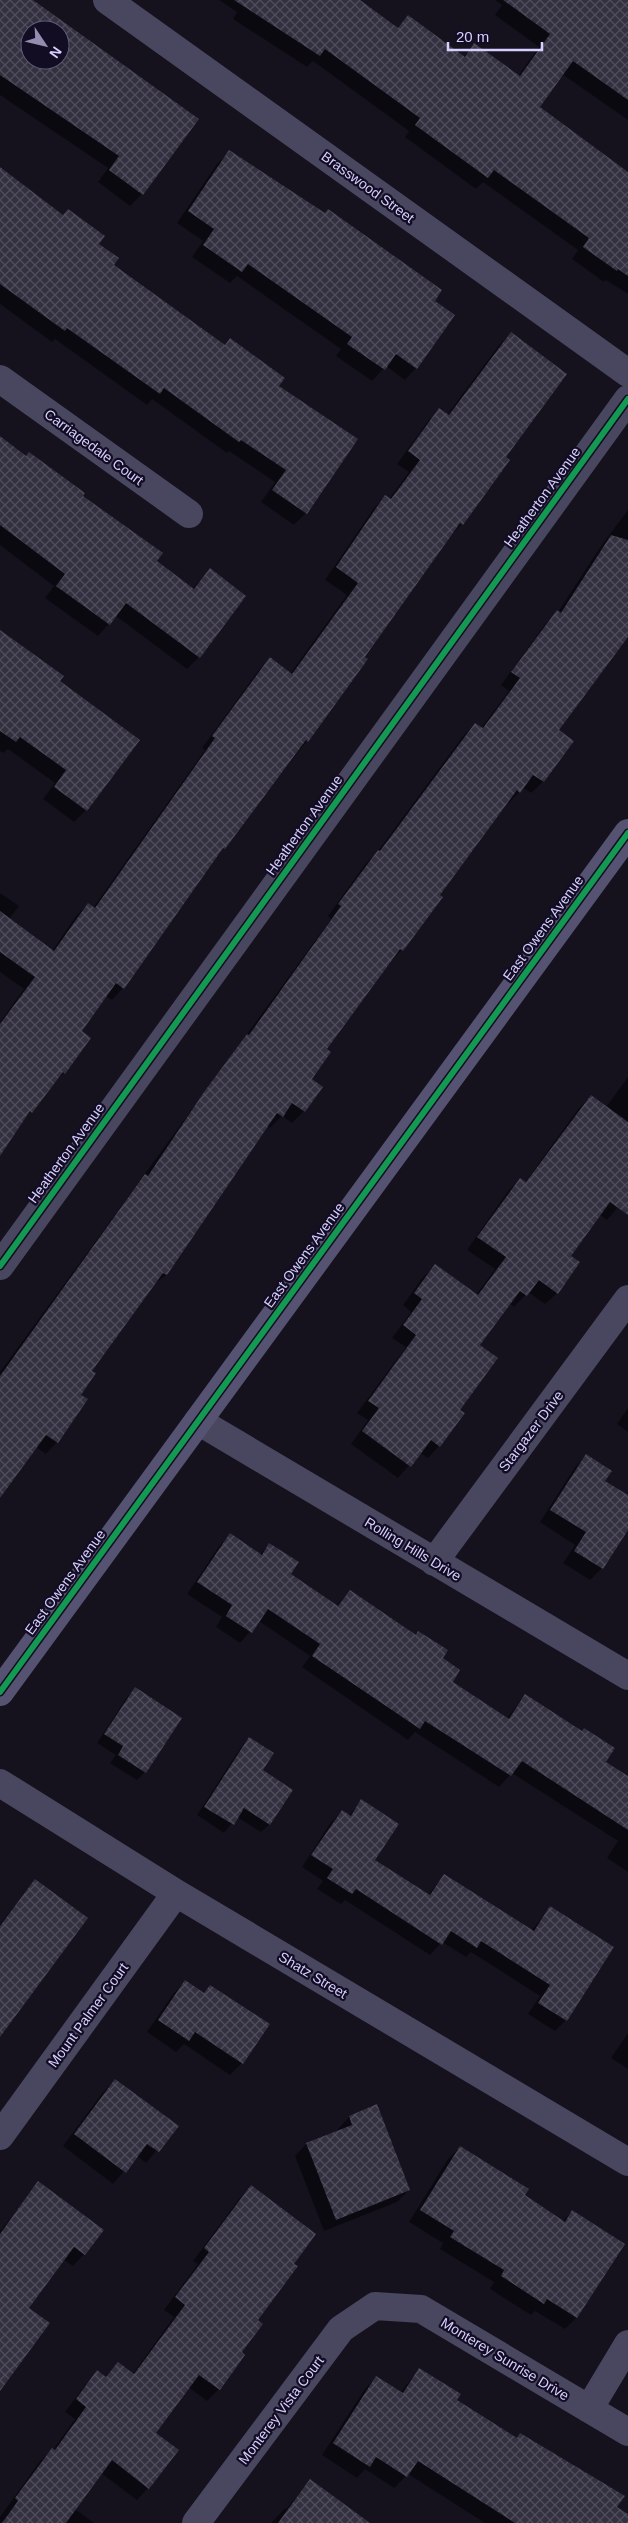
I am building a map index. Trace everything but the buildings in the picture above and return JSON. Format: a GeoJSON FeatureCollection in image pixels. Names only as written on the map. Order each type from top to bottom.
{"type":"FeatureCollection","features":[{"type":"Feature","properties":{"kind":"main road","name":"East Owens Avenue"},"geometry":{"type":"LineString","coordinates":[[0,1692],[628,833]]}},
{"type":"Feature","properties":{"kind":"street","name":"Brasswood Street"},"geometry":{"type":"LineString","coordinates":[[107,0],[628,373]]}},
{"type":"Feature","properties":{"kind":"street","name":"Carriagedale Court"},"geometry":{"type":"LineString","coordinates":[[0,379],[189,514]]}},
{"type":"Feature","properties":{"kind":"street","name":"Heatherton Avenue"},"geometry":{"type":"LineString","coordinates":[[0,1266],[628,399]]}},
{"type":"Feature","properties":{"kind":"street","name":"Stargazer Drive"},"geometry":{"type":"LineString","coordinates":[[434,1562],[628,1299]]}},
{"type":"Feature","properties":{"kind":"street","name":"Rolling Hills Drive"},"geometry":{"type":"LineString","coordinates":[[198,1421],[628,1676]]}},
{"type":"Feature","properties":{"kind":"street","name":"Shatz Street"},"geometry":{"type":"LineString","coordinates":[[0,1783],[176,1893],[628,2162]]}},
{"type":"Feature","properties":{"kind":"street","name":"Mount Palmer Court"},"geometry":{"type":"LineString","coordinates":[[0,2136],[176,1893]]}},
{"type":"Feature","properties":{"kind":"street","name":"Monterey Sunrise Drive"},"geometry":{"type":"LineString","coordinates":[[375,2306],[421,2309],[628,2432]]}},
{"type":"Feature","properties":{"kind":"street","name":"Monterey Vista Court"},"geometry":{"type":"LineString","coordinates":[[196,2523],[341,2329],[375,2306]]}},
{"type":"Feature","properties":{"kind":"street"},"geometry":{"type":"LineString","coordinates":[[589,2409],[628,2344]]}},
{"type":"Feature","properties":{"kind":"cycle path"},"geometry":{"type":"LineString","coordinates":[[0,1266],[628,399]]}},
{"type":"Feature","properties":{"kind":"cycle path"},"geometry":{"type":"LineString","coordinates":[[0,1692],[628,833]]}}]}
